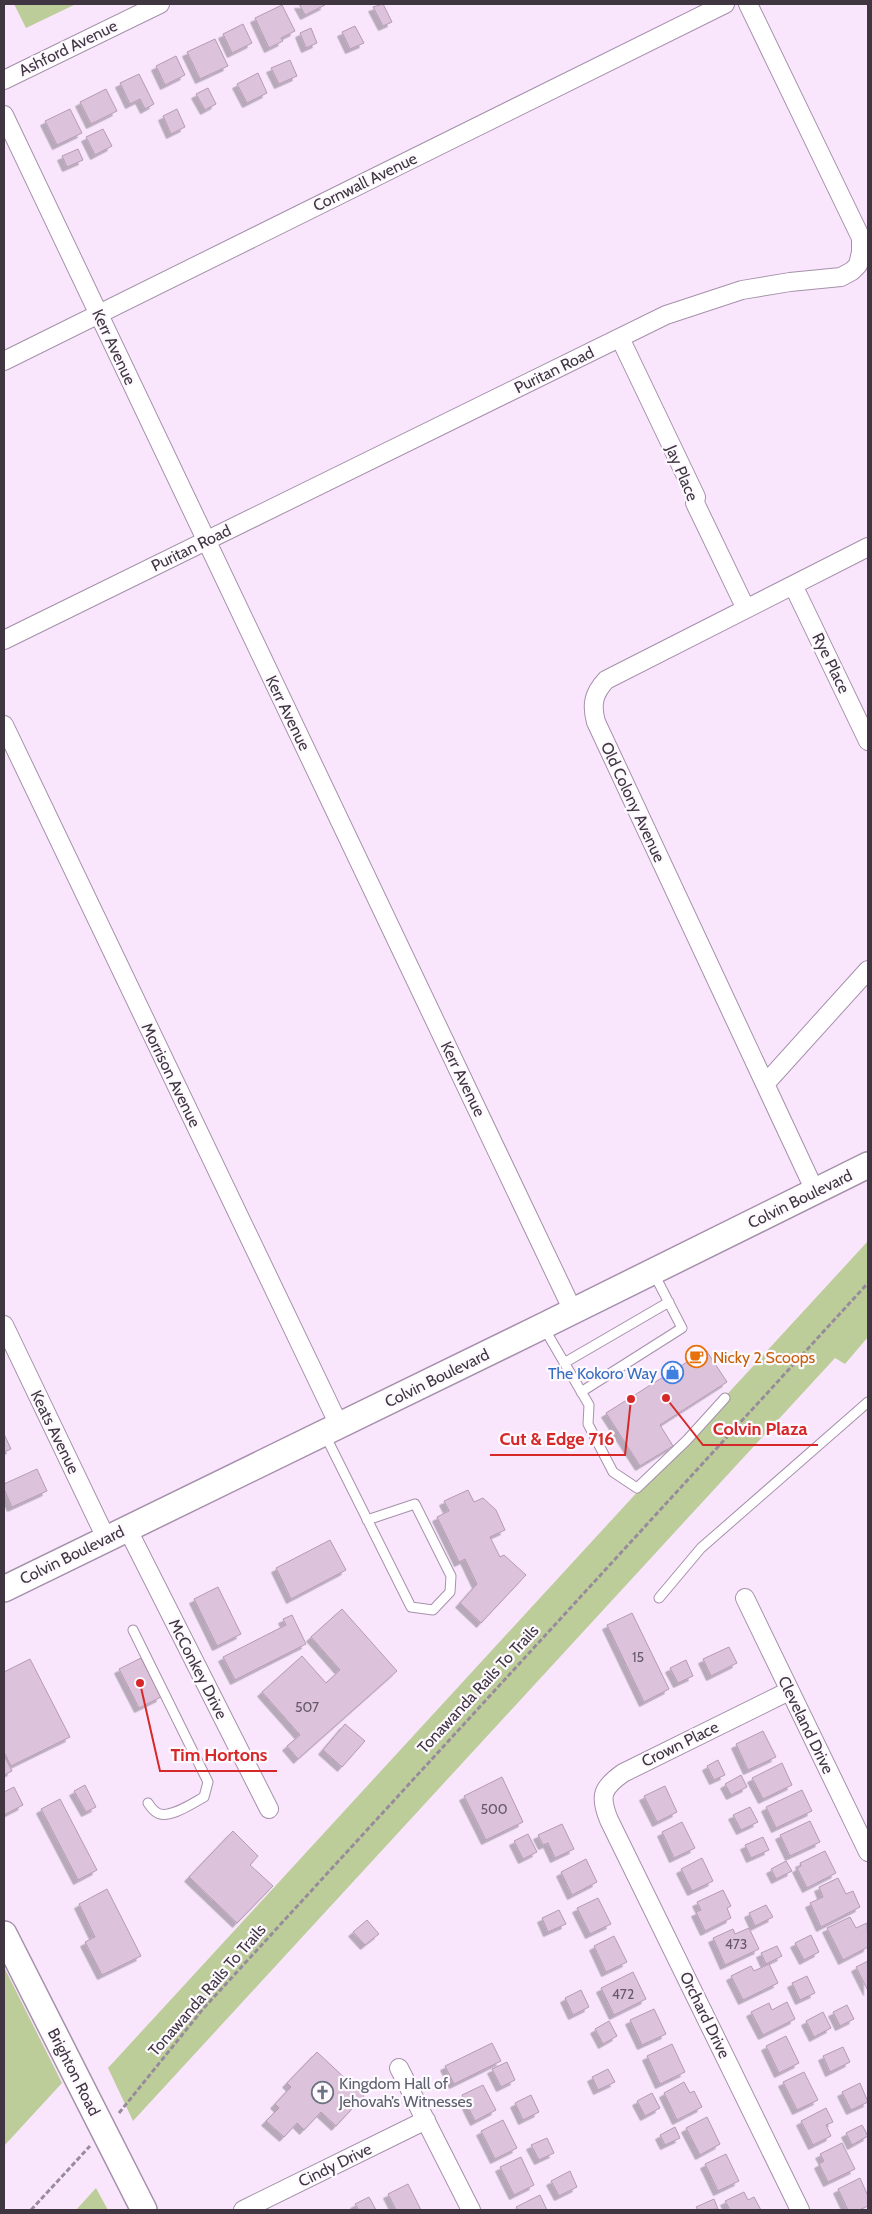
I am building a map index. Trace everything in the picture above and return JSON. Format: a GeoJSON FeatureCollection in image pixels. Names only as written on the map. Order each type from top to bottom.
{"type":"FeatureCollection","features":[{"type":"Feature","properties":{"kind":"street","name":"Ashford Avenue"},"geometry":{"type":"LineString","coordinates":[[4,80],[160,4]]}},
{"type":"Feature","properties":{"kind":"street","name":"Cornwall Avenue"},"geometry":{"type":"LineString","coordinates":[[4,361],[725,4]]}},
{"type":"Feature","properties":{"kind":"street","name":"Puritan Road"},"geometry":{"type":"LineString","coordinates":[[4,640],[666,315],[742,290],[790,282],[841,277],[852,271],[858,264],[862,252],[861,238],[748,4]]}},
{"type":"Feature","properties":{"kind":"street","name":"Kerr Avenue"},"geometry":{"type":"LineString","coordinates":[[4,115],[574,1311]]}},
{"type":"Feature","properties":{"kind":"street","name":"Jay Place"},"geometry":{"type":"LineString","coordinates":[[620,338],[692,488],[696,497],[694,503],[746,609]]}},
{"type":"Feature","properties":{"kind":"street","name":"Old Colony Avenue"},"geometry":{"type":"LineString","coordinates":[[815,1191],[596,722],[593,710],[594,698],[598,688],[606,680],[868,547]]}},
{"type":"Feature","properties":{"kind":"street","name":"Rye Place"},"geometry":{"type":"LineString","coordinates":[[793,585],[868,741]]}},
{"type":"Feature","properties":{"kind":"street","name":"Morrison Avenue"},"geometry":{"type":"LineString","coordinates":[[4,725],[331,1429]]}},
{"type":"Feature","properties":{"kind":"street"},"geometry":{"type":"LineString","coordinates":[[765,1084],[868,970]]}},
{"type":"Feature","properties":{"kind":"street","name":"Colvin Boulevard"},"geometry":{"type":"LineString","coordinates":[[4,1588],[574,1311],[868,1165]]}},
{"type":"Feature","properties":{"kind":"street","name":"Keats Avenue"},"geometry":{"type":"LineString","coordinates":[[4,1325],[116,1533]]}},
{"type":"Feature","properties":{"kind":"street","name":"McConkey Drive"},"geometry":{"type":"LineString","coordinates":[[116,1533],[269,1809]]}},
{"type":"Feature","properties":{"kind":"street","name":"Cleveland Drive"},"geometry":{"type":"LineString","coordinates":[[745,1598],[868,1852]]}},
{"type":"Feature","properties":{"kind":"street","name":"Crown Place"},"geometry":{"type":"LineString","coordinates":[[609,1820],[602,1800],[605,1790],[617,1777],[789,1691]]}},
{"type":"Feature","properties":{"kind":"street","name":"Orchard Drive"},"geometry":{"type":"LineString","coordinates":[[609,1820],[800,2210]]}},
{"type":"Feature","properties":{"kind":"street","name":"Brighton Road"},"geometry":{"type":"LineString","coordinates":[[4,1934],[144,2210]]}},
{"type":"Feature","properties":{"kind":"street"},"geometry":{"type":"LineString","coordinates":[[400,2068],[471,2210]]}},
{"type":"Feature","properties":{"kind":"street","name":"Cindy Drive"},"geometry":{"type":"LineString","coordinates":[[243,2210],[426,2120]]}},
{"type":"Feature","properties":{"kind":"lane"},"geometry":{"type":"LineString","coordinates":[[581,1392],[682,1328],[653,1272]]}},
{"type":"Feature","properties":{"kind":"lane"},"geometry":{"type":"LineString","coordinates":[[564,1363],[669,1302]]}},
{"type":"Feature","properties":{"kind":"lane"},"geometry":{"type":"LineString","coordinates":[[543,1326],[589,1405],[588,1424],[613,1472],[637,1488],[687,1440],[725,1398]]}},
{"type":"Feature","properties":{"kind":"lane"},"geometry":{"type":"LineString","coordinates":[[659,1598],[701,1548],[868,1402]]}},
{"type":"Feature","properties":{"kind":"lane"},"geometry":{"type":"LineString","coordinates":[[331,1429],[368,1520],[411,1607],[433,1610],[450,1592],[451,1576],[415,1504],[368,1520]]}},
{"type":"Feature","properties":{"kind":"lane"},"geometry":{"type":"LineString","coordinates":[[133,1630],[208,1782],[204,1797],[173,1813],[157,1814],[148,1803]]}},
{"type":"Feature","properties":{"kind":"path","name":"Tonawanda Rails To Trails"},"geometry":{"type":"LineString","coordinates":[[114,2119],[203,2009],[868,1283]]}},
{"type":"Feature","properties":{"kind":"path"},"geometry":{"type":"LineString","coordinates":[[31,2210],[92,2143]]}},
{"type":"Feature","properties":{"kind":"green space"},"geometry":{"type":"Polygon","coordinates":[[[14,4],[76,4],[26,28],[14,4]]]}},
{"type":"Feature","properties":{"kind":"green space"},"geometry":{"type":"Polygon","coordinates":[[[868,1241],[868,1337],[845,1364],[835,1358],[133,2121],[108,2068],[868,1241]]]}},
{"type":"Feature","properties":{"kind":"green space"},"geometry":{"type":"Polygon","coordinates":[[[4,1967],[62,2083],[4,2146],[4,1967]]]}},
{"type":"Feature","properties":{"kind":"green space"},"geometry":{"type":"Polygon","coordinates":[[[96,2188],[108,2210],[76,2210],[96,2188]]]}},
{"type":"Feature","properties":{"kind":"building"},"geometry":{"type":"Polygon","coordinates":[[[299,4],[325,4],[325,5],[305,15],[299,4]]]}},
{"type":"Feature","properties":{"kind":"building"},"geometry":{"type":"Polygon","coordinates":[[[383,4],[392,22],[383,26],[373,7],[383,4]]]}},
{"type":"Feature","properties":{"kind":"building"},"geometry":{"type":"Polygon","coordinates":[[[282,5],[295,31],[281,38],[283,41],[269,48],[255,18],[282,5]]]}},
{"type":"Feature","properties":{"kind":"building"},"geometry":{"type":"Polygon","coordinates":[[[243,24],[252,43],[232,53],[223,34],[243,24]]]}},
{"type":"Feature","properties":{"kind":"building"},"geometry":{"type":"Polygon","coordinates":[[[355,26],[364,43],[350,49],[342,32],[355,26]]]}},
{"type":"Feature","properties":{"kind":"building"},"geometry":{"type":"Polygon","coordinates":[[[311,28],[317,43],[306,48],[300,33],[311,28]]]}},
{"type":"Feature","properties":{"kind":"building"},"geometry":{"type":"Polygon","coordinates":[[[215,39],[228,66],[200,79],[187,52],[215,39]]]}},
{"type":"Feature","properties":{"kind":"building"},"geometry":{"type":"Polygon","coordinates":[[[176,56],[185,75],[165,85],[156,66],[176,56]]]}},
{"type":"Feature","properties":{"kind":"building"},"geometry":{"type":"Polygon","coordinates":[[[290,60],[297,76],[279,84],[271,68],[290,60]]]}},
{"type":"Feature","properties":{"kind":"building"},"geometry":{"type":"Polygon","coordinates":[[[258,73],[267,93],[247,103],[237,84],[258,73]]]}},
{"type":"Feature","properties":{"kind":"building"},"geometry":{"type":"Polygon","coordinates":[[[139,74],[154,104],[145,109],[140,99],[130,104],[120,83],[139,74]]]}},
{"type":"Feature","properties":{"kind":"building"},"geometry":{"type":"Polygon","coordinates":[[[208,88],[216,104],[205,110],[196,94],[208,88]]]}},
{"type":"Feature","properties":{"kind":"building"},"geometry":{"type":"Polygon","coordinates":[[[106,89],[117,111],[91,124],[80,102],[106,89]]]}},
{"type":"Feature","properties":{"kind":"building"},"geometry":{"type":"Polygon","coordinates":[[[70,109],[82,133],[57,145],[45,121],[70,109]]]}},
{"type":"Feature","properties":{"kind":"building"},"geometry":{"type":"Polygon","coordinates":[[[177,109],[185,127],[171,134],[163,116],[177,109]]]}},
{"type":"Feature","properties":{"kind":"building"},"geometry":{"type":"Polygon","coordinates":[[[103,129],[112,146],[95,155],[86,137],[103,129]]]}},
{"type":"Feature","properties":{"kind":"building"},"geometry":{"type":"Polygon","coordinates":[[[78,149],[83,160],[67,167],[62,156],[78,149]]]}},
{"type":"Feature","properties":{"kind":"building"},"geometry":{"type":"Polygon","coordinates":[[[706,1350],[727,1382],[660,1425],[673,1446],[640,1466],[606,1413],[706,1350]]]}},
{"type":"Feature","properties":{"kind":"building"},"geometry":{"type":"Polygon","coordinates":[[[4,1434],[11,1449],[4,1452],[4,1434]]]}},
{"type":"Feature","properties":{"kind":"building"},"geometry":{"type":"Polygon","coordinates":[[[37,1469],[47,1491],[12,1507],[4,1489],[4,1484],[37,1469]]]}},
{"type":"Feature","properties":{"kind":"building"},"geometry":{"type":"Polygon","coordinates":[[[468,1490],[474,1502],[483,1498],[496,1510],[505,1530],[490,1537],[500,1557],[504,1555],[526,1575],[481,1623],[460,1603],[477,1584],[465,1559],[459,1562],[437,1517],[449,1511],[444,1501],[468,1490]]]}},
{"type":"Feature","properties":{"kind":"building"},"geometry":{"type":"Polygon","coordinates":[[[330,1540],[346,1570],[291,1599],[276,1568],[330,1540]]]}},
{"type":"Feature","properties":{"kind":"building"},"geometry":{"type":"Polygon","coordinates":[[[218,1587],[241,1634],[217,1646],[194,1599],[218,1587]]]}},
{"type":"Feature","properties":{"kind":"building"},"geometry":{"type":"Polygon","coordinates":[[[342,1609],[397,1671],[298,1759],[287,1746],[300,1735],[262,1692],[302,1656],[326,1683],[340,1670],[311,1637],[342,1609]]]}},
{"type":"Feature","properties":{"kind":"building"},"geometry":{"type":"Polygon","coordinates":[[[632,1613],[669,1689],[644,1702],[607,1625],[632,1613]]]}},
{"type":"Feature","properties":{"kind":"building"},"geometry":{"type":"Polygon","coordinates":[[[292,1615],[306,1644],[235,1680],[223,1657],[286,1625],[283,1619],[292,1615]]]}},
{"type":"Feature","properties":{"kind":"building"},"geometry":{"type":"Polygon","coordinates":[[[729,1647],[737,1663],[711,1676],[703,1659],[729,1647]]]}},
{"type":"Feature","properties":{"kind":"building"},"geometry":{"type":"Polygon","coordinates":[[[141,1658],[161,1697],[139,1708],[119,1669],[141,1658]]]}},
{"type":"Feature","properties":{"kind":"building"},"geometry":{"type":"Polygon","coordinates":[[[30,1659],[70,1737],[11,1766],[4,1752],[4,1672],[30,1659]]]}},
{"type":"Feature","properties":{"kind":"building"},"geometry":{"type":"Polygon","coordinates":[[[686,1660],[693,1676],[678,1683],[670,1668],[686,1660]]]}},
{"type":"Feature","properties":{"kind":"building"},"geometry":{"type":"Polygon","coordinates":[[[345,1724],[365,1741],[342,1767],[323,1750],[345,1724]]]}},
{"type":"Feature","properties":{"kind":"building"},"geometry":{"type":"Polygon","coordinates":[[[763,1731],[776,1757],[748,1770],[736,1744],[763,1731]]]}},
{"type":"Feature","properties":{"kind":"building"},"geometry":{"type":"Polygon","coordinates":[[[4,1755],[12,1771],[4,1775],[4,1755]]]}},
{"type":"Feature","properties":{"kind":"building"},"geometry":{"type":"Polygon","coordinates":[[[718,1760],[725,1775],[714,1780],[707,1766],[718,1760]]]}},
{"type":"Feature","properties":{"kind":"building"},"geometry":{"type":"Polygon","coordinates":[[[782,1763],[792,1785],[763,1799],[752,1778],[782,1763]]]}},
{"type":"Feature","properties":{"kind":"building"},"geometry":{"type":"Polygon","coordinates":[[[741,1775],[747,1787],[731,1795],[725,1784],[741,1775]]]}},
{"type":"Feature","properties":{"kind":"building"},"geometry":{"type":"Polygon","coordinates":[[[502,1777],[523,1822],[486,1840],[464,1796],[502,1777]]]}},
{"type":"Feature","properties":{"kind":"building"},"geometry":{"type":"Polygon","coordinates":[[[85,1785],[96,1807],[86,1812],[74,1791],[85,1785]]]}},
{"type":"Feature","properties":{"kind":"building"},"geometry":{"type":"Polygon","coordinates":[[[665,1786],[677,1812],[657,1822],[644,1796],[665,1786]]]}},
{"type":"Feature","properties":{"kind":"building"},"geometry":{"type":"Polygon","coordinates":[[[14,1787],[23,1805],[4,1815],[4,1792],[14,1787]]]}},
{"type":"Feature","properties":{"kind":"building"},"geometry":{"type":"Polygon","coordinates":[[[802,1790],[812,1811],[776,1828],[766,1807],[802,1790]]]}},
{"type":"Feature","properties":{"kind":"building"},"geometry":{"type":"Polygon","coordinates":[[[60,1799],[97,1870],[78,1880],[41,1809],[60,1799]]]}},
{"type":"Feature","properties":{"kind":"building"},"geometry":{"type":"Polygon","coordinates":[[[750,1807],[758,1822],[741,1830],[733,1815],[750,1807]]]}},
{"type":"Feature","properties":{"kind":"building"},"geometry":{"type":"Polygon","coordinates":[[[810,1821],[820,1842],[790,1856],[780,1835],[810,1821]]]}},
{"type":"Feature","properties":{"kind":"building"},"geometry":{"type":"Polygon","coordinates":[[[682,1822],[695,1848],[674,1858],[662,1832],[682,1822]]]}},
{"type":"Feature","properties":{"kind":"building"},"geometry":{"type":"Polygon","coordinates":[[[562,1824],[574,1849],[555,1858],[548,1843],[543,1845],[538,1835],[562,1824]]]}},
{"type":"Feature","properties":{"kind":"building"},"geometry":{"type":"Polygon","coordinates":[[[233,1831],[258,1856],[250,1865],[273,1886],[237,1923],[189,1877],[233,1831]]]}},
{"type":"Feature","properties":{"kind":"building"},"geometry":{"type":"Polygon","coordinates":[[[528,1834],[537,1852],[523,1859],[514,1841],[528,1834]]]}},
{"type":"Feature","properties":{"kind":"building"},"geometry":{"type":"Polygon","coordinates":[[[763,1837],[769,1850],[751,1858],[745,1845],[763,1837]]]}},
{"type":"Feature","properties":{"kind":"building"},"geometry":{"type":"Polygon","coordinates":[[[825,1851],[836,1873],[807,1888],[797,1868],[801,1866],[800,1863],[825,1851]]]}},
{"type":"Feature","properties":{"kind":"building"},"geometry":{"type":"Polygon","coordinates":[[[702,1858],[713,1881],[692,1891],[681,1869],[702,1858]]]}},
{"type":"Feature","properties":{"kind":"building"},"geometry":{"type":"Polygon","coordinates":[[[586,1859],[597,1882],[572,1895],[561,1872],[586,1859]]]}},
{"type":"Feature","properties":{"kind":"building"},"geometry":{"type":"Polygon","coordinates":[[[786,1861],[792,1871],[776,1879],[771,1869],[786,1861]]]}},
{"type":"Feature","properties":{"kind":"building"},"geometry":{"type":"Polygon","coordinates":[[[838,1878],[846,1894],[853,1891],[860,1907],[821,1927],[810,1903],[823,1897],[819,1887],[838,1878]]]}},
{"type":"Feature","properties":{"kind":"building"},"geometry":{"type":"Polygon","coordinates":[[[107,1889],[141,1956],[102,1975],[85,1942],[95,1937],[79,1904],[107,1889]]]}},
{"type":"Feature","properties":{"kind":"building"},"geometry":{"type":"Polygon","coordinates":[[[723,1890],[731,1906],[727,1908],[731,1918],[705,1931],[696,1912],[701,1910],[697,1902],[723,1890]]]}},
{"type":"Feature","properties":{"kind":"building"},"geometry":{"type":"Polygon","coordinates":[[[598,1898],[611,1924],[590,1934],[577,1908],[598,1898]]]}},
{"type":"Feature","properties":{"kind":"building"},"geometry":{"type":"Polygon","coordinates":[[[766,1905],[773,1917],[755,1926],[749,1913],[766,1905]]]}},
{"type":"Feature","properties":{"kind":"building"},"geometry":{"type":"Polygon","coordinates":[[[559,1910],[566,1924],[548,1932],[542,1918],[559,1910]]]}},
{"type":"Feature","properties":{"kind":"building"},"geometry":{"type":"Polygon","coordinates":[[[850,1917],[856,1928],[867,1923],[868,1947],[843,1960],[827,1928],[850,1917]]]}},
{"type":"Feature","properties":{"kind":"building"},"geometry":{"type":"Polygon","coordinates":[[[367,1920],[379,1934],[365,1945],[353,1932],[367,1920]]]}},
{"type":"Feature","properties":{"kind":"building"},"geometry":{"type":"Polygon","coordinates":[[[749,1928],[759,1949],[725,1965],[713,1938],[733,1929],[735,1934],[749,1928]]]}},
{"type":"Feature","properties":{"kind":"building"},"geometry":{"type":"Polygon","coordinates":[[[811,1935],[819,1952],[804,1960],[795,1943],[811,1935]]]}},
{"type":"Feature","properties":{"kind":"building"},"geometry":{"type":"Polygon","coordinates":[[[614,1936],[627,1962],[606,1972],[594,1946],[614,1936]]]}},
{"type":"Feature","properties":{"kind":"building"},"geometry":{"type":"Polygon","coordinates":[[[777,1946],[782,1956],[766,1964],[761,1953],[777,1946]]]}},
{"type":"Feature","properties":{"kind":"building"},"geometry":{"type":"Polygon","coordinates":[[[868,1961],[868,1991],[856,1967],[868,1961]]]}},
{"type":"Feature","properties":{"kind":"building"},"geometry":{"type":"Polygon","coordinates":[[[769,1964],[778,1983],[743,2000],[731,1976],[751,1966],[754,1971],[769,1964]]]}},
{"type":"Feature","properties":{"kind":"building"},"geometry":{"type":"Polygon","coordinates":[[[633,1972],[646,1999],[614,2015],[601,1988],[633,1972]]]}},
{"type":"Feature","properties":{"kind":"building"},"geometry":{"type":"Polygon","coordinates":[[[807,1976],[815,1993],[800,2000],[792,1983],[807,1976]]]}},
{"type":"Feature","properties":{"kind":"building"},"geometry":{"type":"Polygon","coordinates":[[[581,1990],[589,2007],[573,2015],[565,1998],[581,1990]]]}},
{"type":"Feature","properties":{"kind":"building"},"geometry":{"type":"Polygon","coordinates":[[[787,2002],[795,2019],[763,2035],[751,2012],[769,2003],[772,2010],[787,2002]]]}},
{"type":"Feature","properties":{"kind":"building"},"geometry":{"type":"Polygon","coordinates":[[[847,2005],[854,2019],[840,2026],[833,2012],[847,2005]]]}},
{"type":"Feature","properties":{"kind":"building"},"geometry":{"type":"Polygon","coordinates":[[[654,2009],[666,2034],[642,2045],[630,2020],[654,2009]]]}},
{"type":"Feature","properties":{"kind":"building"},"geometry":{"type":"Polygon","coordinates":[[[823,2012],[831,2028],[814,2037],[806,2021],[823,2012]]]}},
{"type":"Feature","properties":{"kind":"building"},"geometry":{"type":"Polygon","coordinates":[[[609,2021],[617,2036],[603,2044],[595,2029],[609,2021]]]}},
{"type":"Feature","properties":{"kind":"building"},"geometry":{"type":"Polygon","coordinates":[[[786,2036],[799,2063],[779,2073],[766,2046],[786,2036]]]}},
{"type":"Feature","properties":{"kind":"building"},"geometry":{"type":"Polygon","coordinates":[[[492,2043],[501,2061],[454,2084],[445,2066],[492,2043]]]}},
{"type":"Feature","properties":{"kind":"building"},"geometry":{"type":"Polygon","coordinates":[[[672,2044],[685,2072],[660,2084],[647,2056],[672,2044]]]}},
{"type":"Feature","properties":{"kind":"building"},"geometry":{"type":"Polygon","coordinates":[[[843,2047],[850,2062],[830,2072],[823,2056],[843,2047]]]}},
{"type":"Feature","properties":{"kind":"building","name":"Kingdom Hall of Jehovah’s Witnesses"},"geometry":{"type":"Polygon","coordinates":[[[317,2052],[364,2096],[336,2126],[321,2112],[304,2130],[297,2123],[284,2137],[266,2121],[279,2108],[275,2104],[291,2087],[287,2083],[317,2052]]]}},
{"type":"Feature","properties":{"kind":"building"},"geometry":{"type":"Polygon","coordinates":[[[507,2062],[515,2080],[501,2087],[492,2069],[507,2062]]]}},
{"type":"Feature","properties":{"kind":"building"},"geometry":{"type":"Polygon","coordinates":[[[608,2069],[615,2082],[598,2090],[592,2077],[608,2069]]]}},
{"type":"Feature","properties":{"kind":"building"},"geometry":{"type":"Polygon","coordinates":[[[804,2072],[818,2100],[797,2110],[783,2082],[804,2072]]]}},
{"type":"Feature","properties":{"kind":"building"},"geometry":{"type":"Polygon","coordinates":[[[684,2082],[690,2093],[694,2091],[702,2107],[677,2120],[664,2093],[684,2082]]]}},
{"type":"Feature","properties":{"kind":"building"},"geometry":{"type":"Polygon","coordinates":[[[860,2083],[868,2102],[851,2110],[842,2092],[860,2083]]]}},
{"type":"Feature","properties":{"kind":"building"},"geometry":{"type":"Polygon","coordinates":[[[483,2085],[496,2110],[475,2121],[462,2095],[483,2085]]]}},
{"type":"Feature","properties":{"kind":"building"},"geometry":{"type":"Polygon","coordinates":[[[652,2093],[660,2108],[645,2116],[637,2101],[652,2093]]]}},
{"type":"Feature","properties":{"kind":"building"},"geometry":{"type":"Polygon","coordinates":[[[531,2095],[539,2112],[523,2120],[515,2103],[531,2095]]]}},
{"type":"Feature","properties":{"kind":"building"},"geometry":{"type":"Polygon","coordinates":[[[826,2108],[833,2122],[826,2125],[831,2136],[813,2145],[801,2121],[826,2108]]]}},
{"type":"Feature","properties":{"kind":"building"},"geometry":{"type":"Polygon","coordinates":[[[707,2117],[720,2144],[700,2155],[686,2128],[707,2117]]]}},
{"type":"Feature","properties":{"kind":"building"},"geometry":{"type":"Polygon","coordinates":[[[503,2120],[517,2148],[495,2159],[481,2131],[503,2120]]]}},
{"type":"Feature","properties":{"kind":"building"},"geometry":{"type":"Polygon","coordinates":[[[862,2125],[868,2136],[852,2145],[846,2133],[862,2125]]]}},
{"type":"Feature","properties":{"kind":"building"},"geometry":{"type":"Polygon","coordinates":[[[675,2127],[680,2138],[665,2145],[660,2135],[675,2127]]]}},
{"type":"Feature","properties":{"kind":"building"},"geometry":{"type":"Polygon","coordinates":[[[547,2138],[554,2153],[539,2160],[531,2145],[547,2138]]]}},
{"type":"Feature","properties":{"kind":"building"},"geometry":{"type":"Polygon","coordinates":[[[842,2143],[855,2169],[828,2182],[819,2164],[824,2161],[820,2154],[842,2143]]]}},
{"type":"Feature","properties":{"kind":"building"},"geometry":{"type":"Polygon","coordinates":[[[726,2154],[739,2181],[718,2191],[705,2164],[726,2154]]]}},
{"type":"Feature","properties":{"kind":"building"},"geometry":{"type":"Polygon","coordinates":[[[521,2157],[534,2185],[514,2195],[500,2167],[521,2157]]]}},
{"type":"Feature","properties":{"kind":"building"},"geometry":{"type":"Polygon","coordinates":[[[570,2171],[577,2187],[559,2196],[551,2181],[570,2171]]]}},
{"type":"Feature","properties":{"kind":"building"},"geometry":{"type":"Polygon","coordinates":[[[860,2178],[868,2196],[868,2206],[859,2210],[848,2210],[838,2189],[860,2178]]]}},
{"type":"Feature","properties":{"kind":"building"},"geometry":{"type":"Polygon","coordinates":[[[408,2184],[421,2210],[396,2210],[388,2194],[408,2184]]]}},
{"type":"Feature","properties":{"kind":"building"},"geometry":{"type":"Polygon","coordinates":[[[744,2192],[748,2200],[754,2197],[761,2210],[730,2210],[725,2201],[744,2192]]]}},
{"type":"Feature","properties":{"kind":"building"},"geometry":{"type":"Polygon","coordinates":[[[540,2195],[547,2210],[518,2210],[516,2207],[540,2195]]]}},
{"type":"Feature","properties":{"kind":"building"},"geometry":{"type":"Polygon","coordinates":[[[369,2197],[376,2210],[359,2210],[355,2204],[369,2197]]]}},
{"type":"Feature","properties":{"kind":"building"},"geometry":{"type":"Polygon","coordinates":[[[714,2199],[718,2209],[698,2210],[696,2207],[714,2199]]]}},
{"type":"Feature","properties":{"kind":"place","name":"Nicky 2 Scoops"},"geometry":{"type":"Point","coordinates":[697,1357]}},
{"type":"Feature","properties":{"kind":"place","name":"The Kokoro Way"},"geometry":{"type":"Point","coordinates":[673,1373]}},
{"type":"Feature","properties":{"kind":"place","name":"Colvin Plaza"},"geometry":{"type":"Point","coordinates":[666,1398]}},
{"type":"Feature","properties":{"kind":"place","name":"Cut & Edge 716"},"geometry":{"type":"Point","coordinates":[631,1399]}},
{"type":"Feature","properties":{"kind":"place","name":"Tim Hortons"},"geometry":{"type":"Point","coordinates":[140,1683]}},
{"type":"Feature","properties":{"kind":"place","name":"Kingdom Hall of Jehovah’s Witnesses"},"geometry":{"type":"Point","coordinates":[323,2092]}}]}
